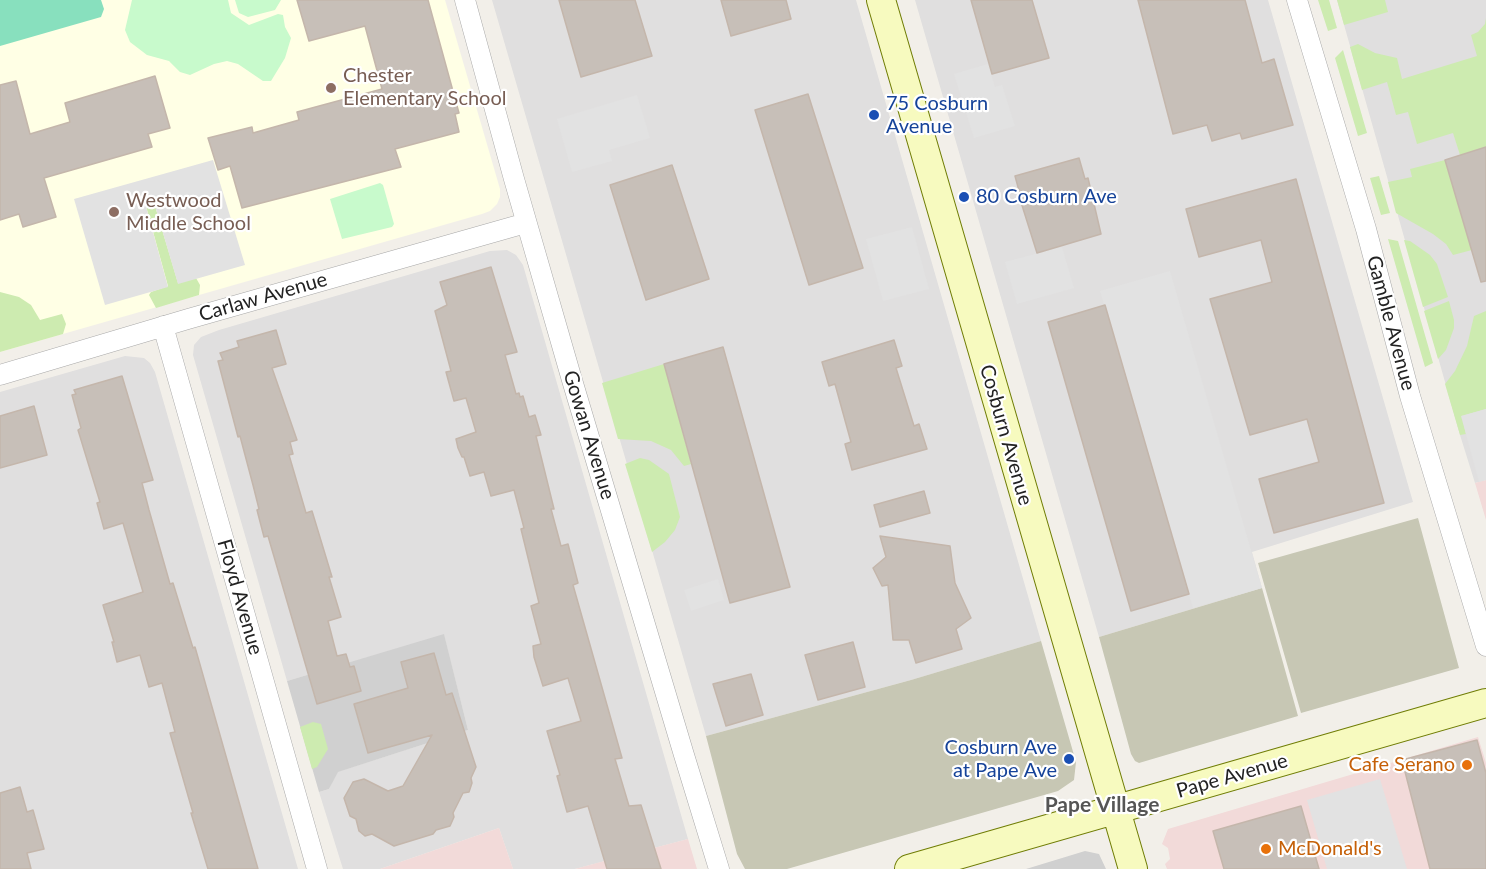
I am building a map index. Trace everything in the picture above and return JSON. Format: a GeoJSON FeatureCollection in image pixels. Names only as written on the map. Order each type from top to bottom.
{"type":"FeatureCollection","features":[{"type":"Feature","properties":{"kind":"street","name":"Gowan Avenue"},"geometry":{"type":"LineString","coordinates":[[465,0],[526,223],[719,869]]}},
{"type":"Feature","properties":{"kind":"street","name":"Cosburn Avenue"},"geometry":{"type":"LineString","coordinates":[[881,0],[1133,869]]}},
{"type":"Feature","properties":{"kind":"street","name":"Gamble Avenue"},"geometry":{"type":"LineString","coordinates":[[1297,0],[1366,229],[1410,396],[1486,646]]}},
{"type":"Feature","properties":{"kind":"street","name":"Carlaw Avenue"},"geometry":{"type":"LineString","coordinates":[[0,375],[163,326],[526,223]]}},
{"type":"Feature","properties":{"kind":"street","name":"Floyd Avenue"},"geometry":{"type":"LineString","coordinates":[[163,326],[318,869]]}},
{"type":"Feature","properties":{"kind":"street","name":"Pape Avenue"},"geometry":{"type":"LineString","coordinates":[[909,869],[1486,703]]}},
{"type":"Feature","properties":{"kind":"shaded area"},"geometry":{"type":"Polygon","coordinates":[[[0,0],[445,0],[500,189],[500,197],[490,211],[482,214],[0,352],[0,0]]]}},
{"type":"Feature","properties":{"kind":"shaded area"},"geometry":{"type":"Polygon","coordinates":[[[492,0],[856,0],[1041,641],[911,680],[706,736],[492,0]]]}},
{"type":"Feature","properties":{"kind":"shaded area"},"geometry":{"type":"Polygon","coordinates":[[[915,0],[1268,0],[1413,502],[1252,552],[1262,588],[1099,637],[915,0]]]}},
{"type":"Feature","properties":{"kind":"shaded area"},"geometry":{"type":"Polygon","coordinates":[[[1337,0],[1486,0],[1486,480],[1475,483],[1460,435],[1337,0]]]}},
{"type":"Feature","properties":{"kind":"shaded area"},"geometry":{"type":"Polygon","coordinates":[[[988,64],[995,87],[1002,85],[1015,126],[974,138],[954,74],[988,64]]]}},
{"type":"Feature","properties":{"kind":"shaded area"},"geometry":{"type":"Polygon","coordinates":[[[637,95],[650,138],[609,150],[612,161],[572,172],[557,119],[637,95]]]}},
{"type":"Feature","properties":{"kind":"shaded area"},"geometry":{"type":"Polygon","coordinates":[[[213,160],[245,265],[178,284],[155,206],[149,204],[146,206],[168,287],[105,305],[74,199],[213,160]]]}},
{"type":"Feature","properties":{"kind":"shaded area"},"geometry":{"type":"Polygon","coordinates":[[[912,227],[929,289],[883,301],[866,239],[912,227]]]}},
{"type":"Feature","properties":{"kind":"shaded area"},"geometry":{"type":"Polygon","coordinates":[[[1062,247],[1074,288],[1017,304],[1005,262],[1062,247]]]}},
{"type":"Feature","properties":{"kind":"shaded area"},"geometry":{"type":"Polygon","coordinates":[[[507,250],[516,255],[523,265],[688,839],[575,869],[513,869],[499,828],[380,869],[343,869],[319,792],[329,789],[337,772],[468,730],[444,635],[287,681],[193,355],[194,345],[201,337],[219,330],[490,251],[507,250]]]}},
{"type":"Feature","properties":{"kind":"shaded area"},"geometry":{"type":"Polygon","coordinates":[[[1170,271],[1262,588],[1193,608],[1100,291],[1170,271]]]}},
{"type":"Feature","properties":{"kind":"shaded area"},"geometry":{"type":"Polygon","coordinates":[[[125,356],[144,358],[155,372],[298,869],[0,869],[0,392],[125,356]]]}},
{"type":"Feature","properties":{"kind":"shaded area"},"geometry":{"type":"Polygon","coordinates":[[[1486,409],[1486,480],[1479,482],[1461,416],[1486,409]]]}},
{"type":"Feature","properties":{"kind":"shaded area"},"geometry":{"type":"Polygon","coordinates":[[[1486,480],[1486,520],[1475,483],[1486,480]]]}},
{"type":"Feature","properties":{"kind":"shaded area"},"geometry":{"type":"Polygon","coordinates":[[[1418,518],[1459,668],[1301,713],[1258,563],[1418,518]]]}},
{"type":"Feature","properties":{"kind":"shaded area"},"geometry":{"type":"Polygon","coordinates":[[[718,579],[724,600],[691,611],[684,590],[718,579]]]}},
{"type":"Feature","properties":{"kind":"shaded area"},"geometry":{"type":"Polygon","coordinates":[[[1262,588],[1298,716],[1139,763],[1135,761],[1131,754],[1099,637],[1262,588]]]}},
{"type":"Feature","properties":{"kind":"shaded area"},"geometry":{"type":"Polygon","coordinates":[[[444,634],[468,730],[338,772],[329,789],[319,792],[287,681],[444,634]]]}},
{"type":"Feature","properties":{"kind":"shaded area"},"geometry":{"type":"Polygon","coordinates":[[[1041,641],[1076,762],[1074,780],[1058,791],[787,869],[745,869],[737,854],[706,736],[911,680],[1041,641]]]}},
{"type":"Feature","properties":{"kind":"shaded area"},"geometry":{"type":"Polygon","coordinates":[[[1478,737],[1486,763],[1486,869],[1167,869],[1165,864],[1170,859],[1168,848],[1162,844],[1168,829],[1478,737]]]}},
{"type":"Feature","properties":{"kind":"shaded area"},"geometry":{"type":"Polygon","coordinates":[[[1380,779],[1407,869],[1327,869],[1307,800],[1380,779]]]}},
{"type":"Feature","properties":{"kind":"shaded area"},"geometry":{"type":"Polygon","coordinates":[[[499,828],[513,869],[380,869],[499,828]]]}},
{"type":"Feature","properties":{"kind":"shaded area"},"geometry":{"type":"Polygon","coordinates":[[[688,839],[697,869],[575,869],[608,860],[688,839]]]}},
{"type":"Feature","properties":{"kind":"shaded area"},"geometry":{"type":"Polygon","coordinates":[[[1085,851],[1099,854],[1106,869],[1026,869],[1085,851]]]}},
{"type":"Feature","properties":{"kind":"green space"},"geometry":{"type":"Polygon","coordinates":[[[0,0],[101,0],[104,9],[101,17],[0,46],[0,0]]]}},
{"type":"Feature","properties":{"kind":"green space"},"geometry":{"type":"Polygon","coordinates":[[[132,0],[228,0],[231,13],[249,25],[278,14],[283,15],[285,27],[291,38],[285,58],[271,81],[263,81],[238,64],[227,61],[190,75],[180,72],[169,61],[147,55],[130,42],[125,30],[132,0]]]}},
{"type":"Feature","properties":{"kind":"green space"},"geometry":{"type":"Polygon","coordinates":[[[235,0],[281,0],[275,10],[248,17],[239,13],[235,0]]]}},
{"type":"Feature","properties":{"kind":"green space"},"geometry":{"type":"Polygon","coordinates":[[[1318,0],[1329,0],[1337,28],[1328,31],[1318,0]]]}},
{"type":"Feature","properties":{"kind":"green space"},"geometry":{"type":"Polygon","coordinates":[[[1337,0],[1385,0],[1388,12],[1344,25],[1337,0]]]}},
{"type":"Feature","properties":{"kind":"green space"},"geometry":{"type":"Polygon","coordinates":[[[1486,18],[1486,147],[1460,155],[1453,133],[1417,144],[1408,112],[1396,115],[1387,82],[1362,90],[1350,47],[1358,44],[1375,53],[1397,58],[1402,79],[1477,56],[1471,35],[1478,32],[1485,24],[1486,18]]]}},
{"type":"Feature","properties":{"kind":"green space"},"geometry":{"type":"Polygon","coordinates":[[[1343,50],[1367,133],[1358,136],[1335,58],[1343,50]]]}},
{"type":"Feature","properties":{"kind":"green space"},"geometry":{"type":"Polygon","coordinates":[[[1445,160],[1472,250],[1453,255],[1446,244],[1433,234],[1396,213],[1388,182],[1412,177],[1410,169],[1445,160]]]}},
{"type":"Feature","properties":{"kind":"green space"},"geometry":{"type":"Polygon","coordinates":[[[1379,176],[1390,213],[1381,215],[1370,178],[1379,176]]]}},
{"type":"Feature","properties":{"kind":"green space"},"geometry":{"type":"Polygon","coordinates":[[[380,183],[383,185],[394,224],[392,227],[342,239],[330,199],[380,183]]]}},
{"type":"Feature","properties":{"kind":"green space"},"geometry":{"type":"Polygon","coordinates":[[[152,203],[155,206],[178,283],[196,278],[200,285],[199,295],[156,308],[149,295],[151,292],[168,286],[146,206],[152,203]]]}},
{"type":"Feature","properties":{"kind":"green space"},"geometry":{"type":"Polygon","coordinates":[[[1388,239],[1398,241],[1433,363],[1425,367],[1388,239]]]}},
{"type":"Feature","properties":{"kind":"green space"},"geometry":{"type":"Polygon","coordinates":[[[1404,240],[1410,241],[1430,255],[1437,264],[1448,297],[1423,307],[1404,240]]]}},
{"type":"Feature","properties":{"kind":"green space"},"geometry":{"type":"Polygon","coordinates":[[[0,292],[19,297],[31,305],[40,320],[62,314],[66,324],[63,334],[0,352],[0,292]]]}},
{"type":"Feature","properties":{"kind":"green space"},"geometry":{"type":"Polygon","coordinates":[[[1449,301],[1454,328],[1446,350],[1438,359],[1424,311],[1449,301]]]}},
{"type":"Feature","properties":{"kind":"green space"},"geometry":{"type":"Polygon","coordinates":[[[1486,311],[1486,409],[1462,416],[1466,434],[1460,435],[1445,384],[1455,371],[1467,346],[1474,316],[1486,311]]]}},
{"type":"Feature","properties":{"kind":"green space"},"geometry":{"type":"Polygon","coordinates":[[[664,364],[691,464],[684,466],[671,450],[651,441],[618,439],[602,383],[664,364]]]}},
{"type":"Feature","properties":{"kind":"green space"},"geometry":{"type":"Polygon","coordinates":[[[640,458],[649,460],[669,474],[680,517],[675,530],[652,552],[625,464],[640,458]]]}},
{"type":"Feature","properties":{"kind":"green space"},"geometry":{"type":"Polygon","coordinates":[[[313,722],[321,724],[328,749],[317,767],[312,769],[300,727],[313,722]]]}},
{"type":"Feature","properties":{"kind":"building"},"geometry":{"type":"Polygon","coordinates":[[[297,0],[428,0],[459,113],[455,114],[459,132],[395,149],[401,167],[242,208],[230,166],[218,170],[208,138],[252,127],[253,133],[299,120],[297,112],[382,89],[365,26],[309,41],[297,0]]]}},
{"type":"Feature","properties":{"kind":"building"},"geometry":{"type":"Polygon","coordinates":[[[559,0],[635,0],[652,56],[581,77],[559,0]]]}},
{"type":"Feature","properties":{"kind":"building"},"geometry":{"type":"Polygon","coordinates":[[[721,0],[786,0],[791,19],[731,36],[721,0]]]}},
{"type":"Feature","properties":{"kind":"building"},"geometry":{"type":"Polygon","coordinates":[[[971,0],[1032,0],[1049,58],[992,74],[971,0]]]}},
{"type":"Feature","properties":{"kind":"building"},"geometry":{"type":"Polygon","coordinates":[[[1138,0],[1245,0],[1262,63],[1274,59],[1293,125],[1242,139],[1240,133],[1212,141],[1207,125],[1173,134],[1138,0]]]}},
{"type":"Feature","properties":{"kind":"building"},"geometry":{"type":"Polygon","coordinates":[[[155,76],[170,128],[148,134],[152,147],[44,178],[56,217],[23,227],[19,214],[0,220],[0,85],[16,81],[30,134],[70,122],[65,103],[155,76]]]}},
{"type":"Feature","properties":{"kind":"building"},"geometry":{"type":"Polygon","coordinates":[[[808,94],[863,268],[809,285],[755,110],[808,94]]]}},
{"type":"Feature","properties":{"kind":"building"},"geometry":{"type":"Polygon","coordinates":[[[1486,147],[1486,281],[1481,282],[1445,160],[1486,147]]]}},
{"type":"Feature","properties":{"kind":"building"},"geometry":{"type":"Polygon","coordinates":[[[1079,158],[1085,179],[1088,178],[1101,234],[1037,253],[1015,176],[1079,158]]]}},
{"type":"Feature","properties":{"kind":"building"},"geometry":{"type":"Polygon","coordinates":[[[672,165],[709,279],[646,300],[610,185],[672,165]]]}},
{"type":"Feature","properties":{"kind":"building"},"geometry":{"type":"Polygon","coordinates":[[[1296,179],[1384,503],[1274,533],[1259,479],[1319,462],[1307,419],[1250,435],[1210,299],[1272,282],[1261,240],[1199,257],[1186,209],[1296,179]]]}},
{"type":"Feature","properties":{"kind":"building"},"geometry":{"type":"Polygon","coordinates":[[[491,267],[517,352],[505,355],[516,394],[523,396],[529,417],[535,415],[541,435],[536,436],[554,509],[551,509],[561,546],[568,544],[578,583],[573,585],[622,758],[615,759],[629,806],[641,805],[661,869],[607,869],[588,806],[567,812],[557,776],[560,775],[547,731],[581,721],[568,678],[543,686],[534,657],[533,646],[541,644],[531,606],[539,603],[514,490],[491,496],[484,472],[470,476],[464,457],[458,448],[456,439],[476,432],[466,398],[454,401],[446,372],[451,371],[435,311],[447,305],[440,282],[491,267]]]}},
{"type":"Feature","properties":{"kind":"building"},"geometry":{"type":"Polygon","coordinates":[[[1105,305],[1189,594],[1131,611],[1048,322],[1105,305]]]}},
{"type":"Feature","properties":{"kind":"building"},"geometry":{"type":"Polygon","coordinates":[[[276,330],[286,364],[272,368],[297,440],[290,442],[293,454],[289,455],[306,513],[312,511],[332,577],[329,577],[341,617],[328,621],[337,656],[346,654],[350,667],[354,666],[361,691],[317,704],[268,536],[264,537],[253,485],[218,361],[223,360],[220,353],[239,347],[237,341],[276,330]]]}},
{"type":"Feature","properties":{"kind":"building"},"geometry":{"type":"Polygon","coordinates":[[[894,340],[902,366],[896,368],[914,426],[919,424],[927,449],[852,470],[845,444],[851,442],[835,384],[829,386],[822,362],[894,340]]]}},
{"type":"Feature","properties":{"kind":"building"},"geometry":{"type":"Polygon","coordinates":[[[723,347],[790,587],[730,603],[664,364],[723,347]]]}},
{"type":"Feature","properties":{"kind":"building"},"geometry":{"type":"Polygon","coordinates":[[[122,376],[153,480],[142,483],[149,510],[170,584],[173,583],[193,648],[195,647],[258,869],[208,869],[170,733],[175,732],[162,683],[149,687],[140,655],[117,662],[112,642],[114,642],[103,605],[143,592],[123,523],[104,529],[97,503],[100,502],[78,430],[81,428],[72,395],[76,394],[74,390],[122,376]]]}},
{"type":"Feature","properties":{"kind":"building"},"geometry":{"type":"Polygon","coordinates":[[[34,406],[47,455],[0,468],[0,416],[34,406]]]}},
{"type":"Feature","properties":{"kind":"building"},"geometry":{"type":"Polygon","coordinates":[[[924,491],[930,513],[880,527],[874,505],[924,491]]]}},
{"type":"Feature","properties":{"kind":"building"},"geometry":{"type":"Polygon","coordinates":[[[880,536],[950,546],[955,583],[971,618],[956,629],[962,649],[916,663],[909,640],[893,640],[888,585],[882,586],[873,568],[886,557],[880,536]]]}},
{"type":"Feature","properties":{"kind":"building"},"geometry":{"type":"Polygon","coordinates":[[[853,642],[865,687],[818,700],[805,655],[853,642]]]}},
{"type":"Feature","properties":{"kind":"building"},"geometry":{"type":"Polygon","coordinates":[[[434,653],[446,695],[452,693],[476,767],[471,778],[469,792],[463,793],[453,813],[454,817],[450,826],[436,830],[433,834],[394,846],[372,834],[365,836],[359,831],[356,819],[350,816],[344,798],[353,782],[364,779],[388,791],[403,786],[432,735],[368,753],[354,704],[408,688],[401,662],[434,653]]]}},
{"type":"Feature","properties":{"kind":"building"},"geometry":{"type":"Polygon","coordinates":[[[751,674],[763,715],[726,726],[713,684],[751,674]]]}},
{"type":"Feature","properties":{"kind":"building"},"geometry":{"type":"Polygon","coordinates":[[[1477,740],[1486,773],[1486,869],[1430,869],[1402,760],[1477,740]]]}},
{"type":"Feature","properties":{"kind":"building"},"geometry":{"type":"Polygon","coordinates":[[[20,787],[27,812],[33,810],[44,849],[27,853],[31,869],[0,869],[0,793],[20,787]]]}},
{"type":"Feature","properties":{"kind":"building","name":"McDonald's"},"geometry":{"type":"Polygon","coordinates":[[[1301,806],[1319,869],[1224,869],[1213,831],[1301,806]]]}},
{"type":"Feature","properties":{"kind":"place","name":"Chester Elementary School"},"geometry":{"type":"Point","coordinates":[331,88]}},
{"type":"Feature","properties":{"kind":"place","name":"75 Cosburn Avenue"},"geometry":{"type":"Point","coordinates":[874,115]}},
{"type":"Feature","properties":{"kind":"place","name":"80 Cosburn Ave"},"geometry":{"type":"Point","coordinates":[964,197]}},
{"type":"Feature","properties":{"kind":"place","name":"Westwood Middle School"},"geometry":{"type":"Point","coordinates":[114,212]}},
{"type":"Feature","properties":{"kind":"place","name":"Cosburn Ave at Pape Ave"},"geometry":{"type":"Point","coordinates":[1069,759]}},
{"type":"Feature","properties":{"kind":"place","name":"Cafe Serano"},"geometry":{"type":"Point","coordinates":[1467,765]}},
{"type":"Feature","properties":{"kind":"place","name":"McDonald's"},"geometry":{"type":"Point","coordinates":[1266,849]}},
{"type":"Feature","properties":{"kind":"district","name":"Pape Village"},"geometry":{"type":"Point","coordinates":[1102,805]}}]}
